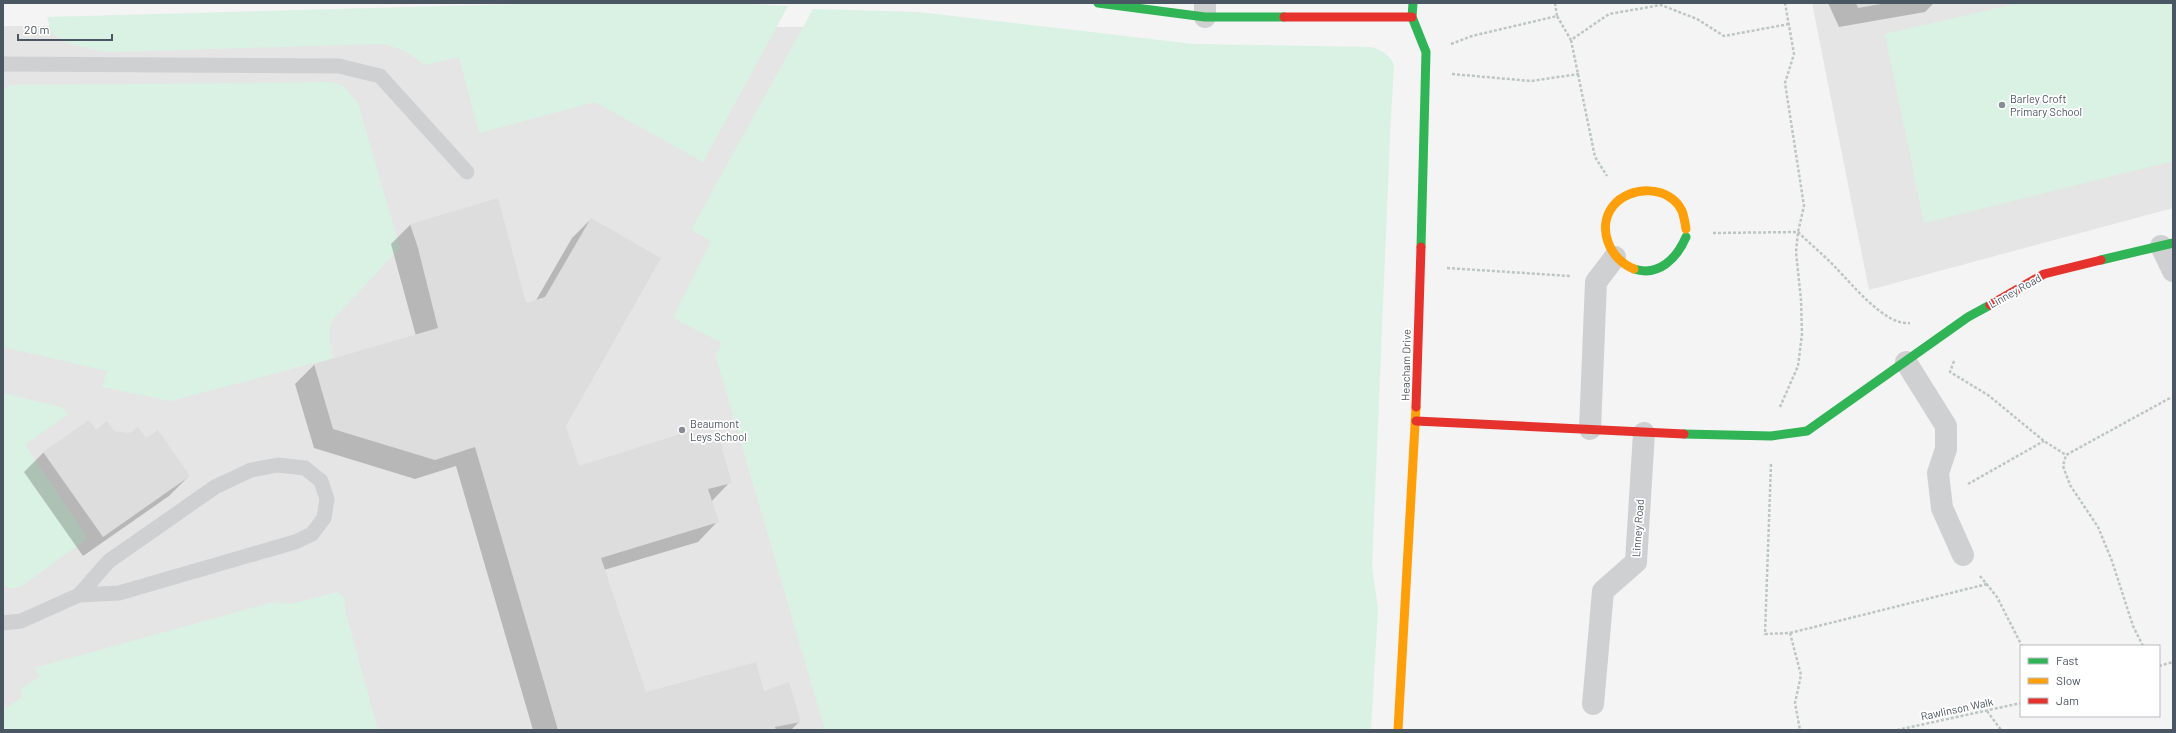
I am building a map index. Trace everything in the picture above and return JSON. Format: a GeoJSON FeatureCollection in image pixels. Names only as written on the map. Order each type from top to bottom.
{"type":"FeatureCollection","features":[{"type":"Feature","properties":{"kind":"street"},"geometry":{"type":"LineString","coordinates":[[1098,3],[1205,10],[1412,17]]}},
{"type":"Feature","properties":{"kind":"street","name":"Heacham Drive"},"geometry":{"type":"LineString","coordinates":[[1398,730],[1416,421],[1426,70],[1426,52],[1412,17],[1413,3]]}},
{"type":"Feature","properties":{"kind":"street"},"geometry":{"type":"LineString","coordinates":[[1646,190],[1660,192],[1671,199],[1680,209],[1686,221],[1686,234],[1683,248],[1675,259],[1664,267],[1651,271],[1638,271],[1625,266],[1615,257],[1608,245],[1605,233],[1606,219],[1612,207],[1622,197],[1634,191],[1646,190]]}},
{"type":"Feature","properties":{"kind":"street","name":"Linney Road"},"geometry":{"type":"LineString","coordinates":[[1416,421],[1644,433],[1772,436],[1807,431],[1968,317],[2044,274],[2167,245],[2173,271]]}},
{"type":"Feature","properties":{"kind":"street"},"geometry":{"type":"LineString","coordinates":[[1590,429],[1596,282],[1615,257]]}},
{"type":"Feature","properties":{"kind":"street"},"geometry":{"type":"LineString","coordinates":[[1906,362],[1946,426],[1946,449],[1938,473],[1942,508],[1963,555]]}},
{"type":"Feature","properties":{"kind":"street","name":"Linney Road"},"geometry":{"type":"LineString","coordinates":[[1593,704],[1603,591],[1636,562],[1644,433]]}},
{"type":"Feature","properties":{"kind":"lane"},"geometry":{"type":"LineString","coordinates":[[3,64],[339,66],[380,76],[467,172]]}},
{"type":"Feature","properties":{"kind":"lane"},"geometry":{"type":"LineString","coordinates":[[3,623],[21,621],[79,595],[126,591],[295,542],[312,534],[324,518],[327,498],[321,482],[304,468],[278,465],[251,470],[215,487],[109,561],[79,595]]}},
{"type":"Feature","properties":{"kind":"path"},"geometry":{"type":"LineString","coordinates":[[1555,3],[1556,16],[1572,40],[1595,158],[1622,197]]}},
{"type":"Feature","properties":{"kind":"path"},"geometry":{"type":"LineString","coordinates":[[1785,3],[1794,54],[1785,83],[1804,206],[1798,232],[1796,252],[1801,300],[1802,334],[1798,366],[1782,400],[1772,436],[1766,634],[1790,633],[1987,584]]}},
{"type":"Feature","properties":{"kind":"path"},"geometry":{"type":"LineString","coordinates":[[1572,40],[1609,14],[1661,5],[1697,19],[1724,36],[1789,24]]}},
{"type":"Feature","properties":{"kind":"path"},"geometry":{"type":"LineString","coordinates":[[1426,52],[1472,36],[1556,16]]}},
{"type":"Feature","properties":{"kind":"path"},"geometry":{"type":"LineString","coordinates":[[1426,70],[1531,81],[1579,74]]}},
{"type":"Feature","properties":{"kind":"path"},"geometry":{"type":"LineString","coordinates":[[1710,233],[1798,232],[1835,267],[1865,301],[1902,324],[1916,323]]}},
{"type":"Feature","properties":{"kind":"path"},"geometry":{"type":"LineString","coordinates":[[1420,266],[1570,276]]}},
{"type":"Feature","properties":{"kind":"path"},"geometry":{"type":"LineString","coordinates":[[1955,359],[1950,372],[1988,395],[2044,441],[2066,455]]}},
{"type":"Feature","properties":{"kind":"path"},"geometry":{"type":"LineString","coordinates":[[2142,645],[2133,626],[2112,561],[2098,527],[2070,485],[2063,466],[2066,455],[2170,398],[2173,398]]}},
{"type":"Feature","properties":{"kind":"path"},"geometry":{"type":"LineString","coordinates":[[1941,498],[2044,441]]}},
{"type":"Feature","properties":{"kind":"path"},"geometry":{"type":"LineString","coordinates":[[1963,555],[1997,597],[2021,645]]}},
{"type":"Feature","properties":{"kind":"path"},"geometry":{"type":"LineString","coordinates":[[1790,633],[1801,675],[1795,704],[1800,730]]}},
{"type":"Feature","properties":{"kind":"path"},"geometry":{"type":"LineString","coordinates":[[2160,666],[2173,662]]}},
{"type":"Feature","properties":{"kind":"path","name":"Rawlinson Walk"},"geometry":{"type":"LineString","coordinates":[[1897,730],[2020,703]]}},
{"type":"Feature","properties":{"kind":"path"},"geometry":{"type":"LineString","coordinates":[[1987,711],[2001,730]]}},
{"type":"Feature","properties":{"kind":"shaded area","name":"Barley Croft Primary School"},"geometry":{"type":"Polygon","coordinates":[[[1812,3],[2173,3],[2173,208],[1869,290],[1812,3]]]}},
{"type":"Feature","properties":{"kind":"shaded area","name":"Beaumont Leys School"},"geometry":{"type":"Polygon","coordinates":[[[3,26],[803,27],[1055,43],[1347,730],[3,730],[3,26]]]}},
{"type":"Feature","properties":{"kind":"green space"},"geometry":{"type":"Polygon","coordinates":[[[730,3],[788,6],[703,162],[595,102],[479,133],[459,57],[425,65],[405,51],[385,44],[109,52],[69,44],[52,34],[47,17],[522,4],[730,3]]]}},
{"type":"Feature","properties":{"kind":"green space","name":"Barley Croft Primary School"},"geometry":{"type":"Polygon","coordinates":[[[2019,3],[2173,3],[2173,161],[1924,223],[1885,34],[2019,3]]]}},
{"type":"Feature","properties":{"kind":"green space"},"geometry":{"type":"Polygon","coordinates":[[[813,9],[918,12],[1194,44],[1371,47],[1387,55],[1392,61],[1394,64],[1372,567],[1378,609],[1371,730],[823,730],[824,727],[716,357],[722,343],[673,318],[711,241],[691,230],[813,9]]]}},
{"type":"Feature","properties":{"kind":"green space"},"geometry":{"type":"Polygon","coordinates":[[[332,82],[343,86],[358,103],[400,248],[333,319],[330,329],[330,343],[333,358],[171,401],[102,387],[107,371],[3,347],[3,90],[10,85],[332,82]]]}},
{"type":"Feature","properties":{"kind":"green space"},"geometry":{"type":"Polygon","coordinates":[[[3,393],[61,407],[68,414],[25,445],[88,538],[22,586],[12,589],[3,585],[3,393]]]}},
{"type":"Feature","properties":{"kind":"green space"},"geometry":{"type":"Polygon","coordinates":[[[337,592],[345,598],[345,610],[378,730],[3,730],[3,702],[7,708],[23,696],[20,690],[40,676],[34,668],[273,602],[291,604],[337,592]]]}},
{"type":"Feature","properties":{"kind":"building"},"geometry":{"type":"Polygon","coordinates":[[[1856,3],[1881,3],[1881,4],[1858,8],[1856,3]]]}},
{"type":"Feature","properties":{"kind":"building"},"geometry":{"type":"Polygon","coordinates":[[[498,198],[526,303],[545,297],[591,218],[661,258],[566,426],[579,466],[690,431],[695,445],[718,435],[732,483],[708,489],[719,522],[601,558],[646,692],[756,662],[764,691],[789,682],[801,722],[775,727],[776,730],[558,730],[475,447],[435,460],[333,429],[314,364],[438,328],[418,248],[410,224],[498,198]]]}},
{"type":"Feature","properties":{"kind":"building"},"geometry":{"type":"Polygon","coordinates":[[[89,420],[96,430],[107,421],[114,431],[129,433],[138,427],[146,438],[158,430],[190,476],[103,537],[43,452],[89,420]]]}},
{"type":"Feature","properties":{"kind":"traffic: fast"},"geometry":{"type":"LineString","coordinates":[[1098,3],[1205,17],[1284,17]]}},
{"type":"Feature","properties":{"kind":"traffic: fast"},"geometry":{"type":"LineString","coordinates":[[1413,3],[1412,17],[1426,52],[1421,247]]}},
{"type":"Feature","properties":{"kind":"traffic: fast"},"geometry":{"type":"LineString","coordinates":[[1634,269],[1643,271],[1651,270],[1666,264],[1678,252],[1686,237]]}},
{"type":"Feature","properties":{"kind":"traffic: fast"},"geometry":{"type":"LineString","coordinates":[[2101,260],[2173,243]]}},
{"type":"Feature","properties":{"kind":"traffic: fast"},"geometry":{"type":"LineString","coordinates":[[1684,434],[1771,436],[1807,431],[1968,317],[1990,305]]}},
{"type":"Feature","properties":{"kind":"traffic: slow"},"geometry":{"type":"LineString","coordinates":[[1634,269],[1626,265],[1612,251],[1606,233],[1608,215],[1613,206],[1620,199],[1639,191],[1659,192],[1669,196],[1676,202],[1682,211],[1686,229]]}},
{"type":"Feature","properties":{"kind":"traffic: slow"},"geometry":{"type":"LineString","coordinates":[[1398,730],[1416,407]]}},
{"type":"Feature","properties":{"kind":"traffic: jam"},"geometry":{"type":"LineString","coordinates":[[1284,17],[1412,17]]}},
{"type":"Feature","properties":{"kind":"traffic: jam"},"geometry":{"type":"LineString","coordinates":[[1416,407],[1421,247]]}},
{"type":"Feature","properties":{"kind":"traffic: jam"},"geometry":{"type":"LineString","coordinates":[[1990,305],[2044,274],[2101,260]]}},
{"type":"Feature","properties":{"kind":"traffic: jam"},"geometry":{"type":"LineString","coordinates":[[1416,421],[1684,434]]}},
{"type":"Feature","properties":{"kind":"place","name":"Barley Croft Primary School"},"geometry":{"type":"Point","coordinates":[2002,105]}},
{"type":"Feature","properties":{"kind":"place","name":"Beaumont Leys School"},"geometry":{"type":"Point","coordinates":[682,430]}}]}
